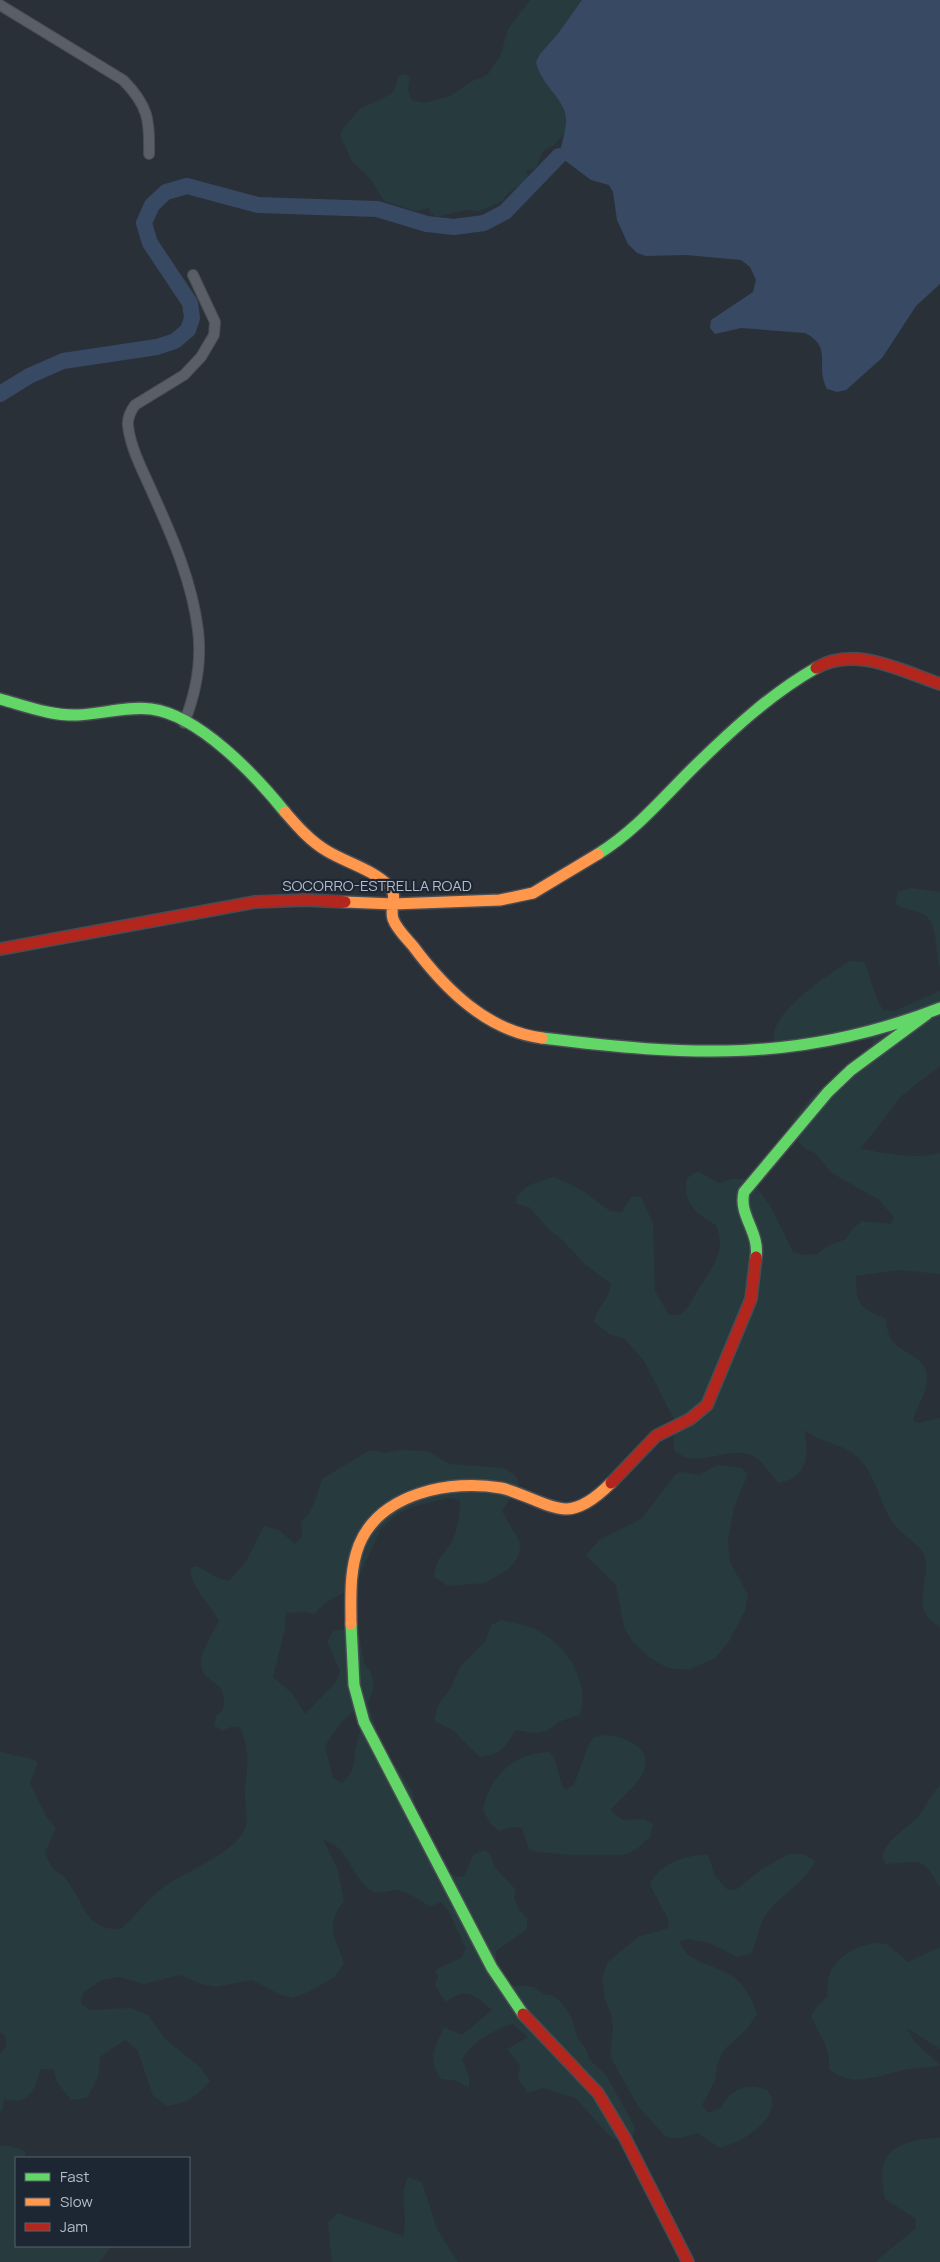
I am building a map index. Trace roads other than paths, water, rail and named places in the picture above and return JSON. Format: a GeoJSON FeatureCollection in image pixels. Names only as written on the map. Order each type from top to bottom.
{"type":"FeatureCollection","features":[{"type":"Feature","properties":{"kind":"street"},"geometry":{"type":"LineString","coordinates":[[0,5],[123,80],[138,97],[148,116],[149,154]]}},
{"type":"Feature","properties":{"kind":"street"},"geometry":{"type":"LineString","coordinates":[[184,723],[193,702],[198,678],[198,629],[182,564],[137,457],[128,424],[131,411],[135,405],[184,375],[201,357],[214,335],[215,322],[193,275]]}},
{"type":"Feature","properties":{"kind":"street","name":"SOCORRO-ESTRELLA ROAD"},"geometry":{"type":"LineString","coordinates":[[0,949],[256,902],[306,900],[393,904],[500,900],[533,893],[609,847],[642,820],[698,764],[770,698],[826,662],[845,658],[874,661],[940,684]]}},
{"type":"Feature","properties":{"kind":"street"},"geometry":{"type":"LineString","coordinates":[[0,699],[61,715],[88,715],[147,708],[170,714],[184,723],[246,768],[264,785],[291,820],[312,840],[326,851],[390,887],[394,898],[391,913],[398,926],[454,994],[491,1022],[516,1033],[590,1045],[654,1051],[756,1050],[801,1046],[833,1040],[927,1014],[940,1008]]}},
{"type":"Feature","properties":{"kind":"street"},"geometry":{"type":"LineString","coordinates":[[688,2262],[625,2138],[598,2093],[532,2025],[514,2003],[492,1968],[364,1722],[352,1682],[351,1605],[353,1565],[360,1541],[373,1521],[388,1508],[405,1498],[440,1488],[480,1486],[506,1489],[566,1510],[575,1507],[606,1486],[658,1434],[696,1416],[707,1405],[751,1300],[757,1252],[755,1238],[741,1204],[744,1192],[804,1118],[841,1079],[907,1031],[927,1014]]}},
{"type":"Feature","properties":{"kind":"water"},"geometry":{"type":"Polygon","coordinates":[[[582,0],[940,0],[940,284],[916,306],[882,358],[846,390],[837,392],[827,389],[822,372],[822,357],[819,345],[805,333],[741,328],[715,334],[710,328],[711,320],[753,292],[756,280],[750,267],[741,260],[686,255],[646,256],[637,253],[628,244],[617,220],[613,192],[609,185],[591,180],[559,156],[565,132],[566,117],[561,103],[542,77],[536,62],[540,54],[557,35],[582,0]]]}},
{"type":"Feature","properties":{"kind":"waterway"},"geometry":{"type":"LineString","coordinates":[[0,394],[29,376],[63,361],[157,347],[175,341],[188,330],[192,318],[190,303],[150,243],[144,223],[152,205],[166,192],[187,186],[258,205],[377,209],[427,224],[454,227],[484,223],[505,212],[559,156]]}}]}
